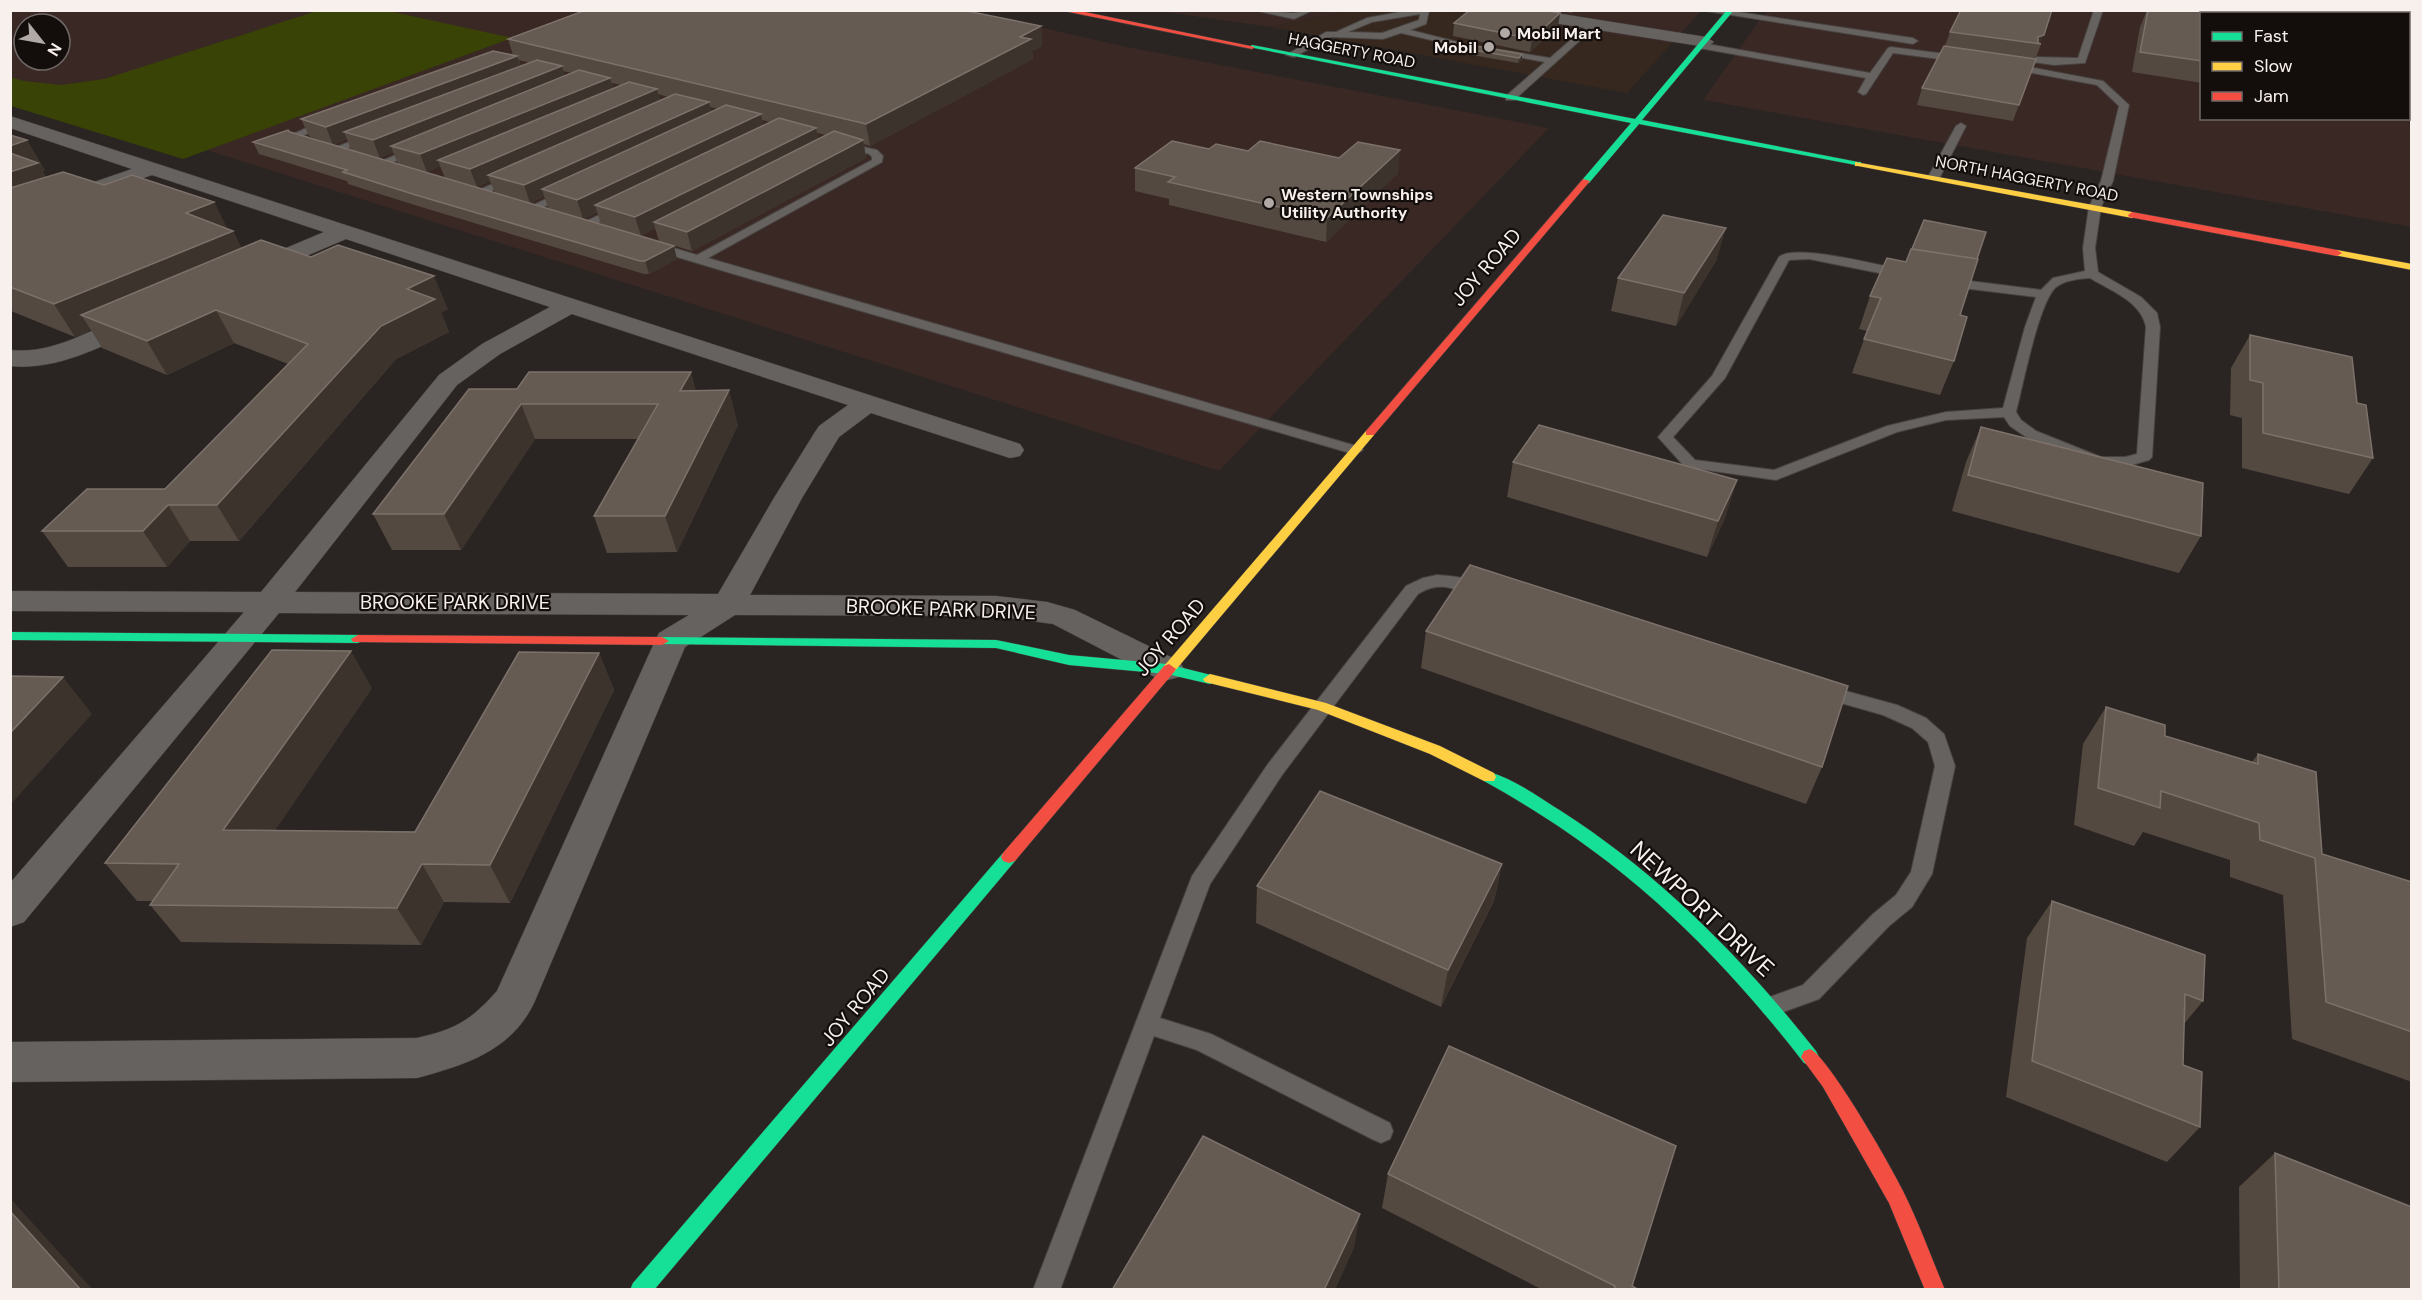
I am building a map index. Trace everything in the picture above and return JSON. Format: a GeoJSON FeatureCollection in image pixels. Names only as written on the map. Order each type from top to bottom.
{"type":"FeatureCollection","features":[{"type":"Feature","properties":{"kind":"street","name":"HAGGERTY ROAD"},"geometry":{"type":"LineString","coordinates":[[1062,10],[1635,122]]}},
{"type":"Feature","properties":{"kind":"street"},"geometry":{"type":"LineString","coordinates":[[1503,10],[1704,44]]}},
{"type":"Feature","properties":{"kind":"street","name":"JOY ROAD"},"geometry":{"type":"LineString","coordinates":[[640,1290],[1167,669],[1730,12]]}},
{"type":"Feature","properties":{"kind":"street"},"geometry":{"type":"LineString","coordinates":[[10,122],[1010,450]]}},
{"type":"Feature","properties":{"kind":"street","name":"NORTH HAGGERTY ROAD"},"geometry":{"type":"LineString","coordinates":[[1635,122],[2412,267]]}},
{"type":"Feature","properties":{"kind":"street"},"geometry":{"type":"LineString","coordinates":[[10,218],[150,169]]}},
{"type":"Feature","properties":{"kind":"street"},"geometry":{"type":"LineString","coordinates":[[238,278],[344,232]]}},
{"type":"Feature","properties":{"kind":"street"},"geometry":{"type":"LineString","coordinates":[[10,911],[242,637],[448,380],[469,362],[569,306]]}},
{"type":"Feature","properties":{"kind":"street"},"geometry":{"type":"LineString","coordinates":[[10,358],[28,360],[59,353],[161,311]]}},
{"type":"Feature","properties":{"kind":"street"},"geometry":{"type":"LineString","coordinates":[[10,1062],[417,1058],[452,1049],[491,1028],[513,1003],[671,641],[728,605],[788,498],[830,432],[867,404]]}},
{"type":"Feature","properties":{"kind":"street","name":"BROOKE PARK DRIVE"},"geometry":{"type":"LineString","coordinates":[[10,601],[996,606],[1047,612],[1064,617],[1167,669]]}},
{"type":"Feature","properties":{"kind":"street","name":"BROOKE PARK DRIVE"},"geometry":{"type":"LineString","coordinates":[[10,636],[996,644],[1069,660],[1167,669]]}},
{"type":"Feature","properties":{"kind":"street","name":"NEWPORT DRIVE"},"geometry":{"type":"LineString","coordinates":[[1167,669],[1321,706],[1435,750],[1525,795],[1597,842],[1670,903],[1772,1006],[1829,1081],[1896,1197],[1935,1290]]}},
{"type":"Feature","properties":{"kind":"lane"},"geometry":{"type":"LineString","coordinates":[[1257,10],[1294,16],[1309,10]]}},
{"type":"Feature","properties":{"kind":"lane"},"geometry":{"type":"LineString","coordinates":[[1704,10],[1730,12],[1927,43]]}},
{"type":"Feature","properties":{"kind":"lane"},"geometry":{"type":"LineString","coordinates":[[2019,57],[2054,62],[2082,61],[2099,10]]}},
{"type":"Feature","properties":{"kind":"lane"},"geometry":{"type":"LineString","coordinates":[[1291,55],[1322,37],[1338,33],[1353,24],[1370,19],[1425,11],[1423,22],[1383,36],[1338,33]]}},
{"type":"Feature","properties":{"kind":"lane"},"geometry":{"type":"LineString","coordinates":[[1510,98],[1593,25]]}},
{"type":"Feature","properties":{"kind":"lane"},"geometry":{"type":"LineString","coordinates":[[1400,30],[1477,47]]}},
{"type":"Feature","properties":{"kind":"lane"},"geometry":{"type":"LineString","coordinates":[[1704,44],[1872,76]]}},
{"type":"Feature","properties":{"kind":"lane"},"geometry":{"type":"LineString","coordinates":[[1488,49],[1553,61]]}},
{"type":"Feature","properties":{"kind":"lane"},"geometry":{"type":"LineString","coordinates":[[1863,92],[1891,50],[1976,62]]}},
{"type":"Feature","properties":{"kind":"lane"},"geometry":{"type":"LineString","coordinates":[[1998,65],[2100,83],[2124,105],[2107,181],[2095,207],[2089,248],[2092,274]]}},
{"type":"Feature","properties":{"kind":"lane"},"geometry":{"type":"LineString","coordinates":[[342,116],[296,135],[300,140],[352,156]]}},
{"type":"Feature","properties":{"kind":"lane"},"geometry":{"type":"LineString","coordinates":[[1934,177],[1961,126]]}},
{"type":"Feature","properties":{"kind":"lane"},"geometry":{"type":"LineString","coordinates":[[334,150],[377,133]]}},
{"type":"Feature","properties":{"kind":"lane"},"geometry":{"type":"LineString","coordinates":[[399,170],[375,163],[434,142]]}},
{"type":"Feature","properties":{"kind":"lane"},"geometry":{"type":"LineString","coordinates":[[698,259],[877,162],[878,156],[873,152],[829,144]]}},
{"type":"Feature","properties":{"kind":"lane"},"geometry":{"type":"LineString","coordinates":[[499,200],[473,192],[531,170]]}},
{"type":"Feature","properties":{"kind":"lane"},"geometry":{"type":"LineString","coordinates":[[552,215],[525,207],[583,185]]}},
{"type":"Feature","properties":{"kind":"lane"},"geometry":{"type":"LineString","coordinates":[[604,231],[579,223],[636,200]]}},
{"type":"Feature","properties":{"kind":"lane"},"geometry":{"type":"LineString","coordinates":[[663,232],[642,242],[977,342],[1063,364],[1354,450]]}},
{"type":"Feature","properties":{"kind":"lane"},"geometry":{"type":"LineString","coordinates":[[2009,412],[1946,416],[1892,429],[1776,475],[1690,464],[1665,437],[1718,378],[1785,257],[1809,255],[1960,285],[2045,294]]}},
{"type":"Feature","properties":{"kind":"lane"},"geometry":{"type":"LineString","coordinates":[[2092,274],[2136,300],[2150,313],[2153,327],[2144,457],[2125,462],[2099,462],[2031,434],[2015,423],[2009,412],[2039,307],[2048,288],[2058,280],[2092,274]]}},
{"type":"Feature","properties":{"kind":"lane"},"geometry":{"type":"LineString","coordinates":[[1046,1290],[1200,882],[1238,822],[1321,706],[1412,590],[1432,580],[1454,582],[1500,595]]}},
{"type":"Feature","properties":{"kind":"lane"},"geometry":{"type":"LineString","coordinates":[[1772,1006],[1811,992],[1881,920],[1904,901],[1921,874],[1945,766],[1937,739],[1919,723],[1890,710],[1798,683]]}},
{"type":"Feature","properties":{"kind":"lane"},"geometry":{"type":"LineString","coordinates":[[1147,1024],[1203,1041],[1381,1131]]}},
{"type":"Feature","properties":{"kind":"shaded area"},"geometry":{"type":"Polygon","coordinates":[[[964,10],[1127,47],[1549,128],[1219,471],[11,88],[11,11],[964,10]]]}},
{"type":"Feature","properties":{"kind":"shaded area"},"geometry":{"type":"Polygon","coordinates":[[[1157,11],[1348,11],[1270,27],[1157,11]]]}},
{"type":"Feature","properties":{"kind":"shaded area"},"geometry":{"type":"Polygon","coordinates":[[[1348,11],[1446,11],[1671,44],[1627,93],[1270,27],[1348,11]]]}},
{"type":"Feature","properties":{"kind":"shaded area"},"geometry":{"type":"Polygon","coordinates":[[[1446,11],[1701,11],[1671,44],[1446,11]]]}},
{"type":"Feature","properties":{"kind":"shaded area"},"geometry":{"type":"Polygon","coordinates":[[[1766,11],[2411,11],[2411,227],[1703,100],[1766,11]]]}},
{"type":"Feature","properties":{"kind":"green space"},"geometry":{"type":"Polygon","coordinates":[[[317,11],[389,11],[512,38],[183,159],[11,106],[10,77],[61,85],[104,79],[317,11]]]}},
{"type":"Feature","properties":{"kind":"building"},"geometry":{"type":"Polygon","coordinates":[[[586,10],[962,10],[1041,26],[1020,37],[1031,39],[866,124],[508,39],[586,10]]]}},
{"type":"Feature","properties":{"kind":"building"},"geometry":{"type":"Polygon","coordinates":[[[1470,10],[1543,10],[1560,13],[1532,39],[1454,23],[1470,10]]]}},
{"type":"Feature","properties":{"kind":"building"},"geometry":{"type":"Polygon","coordinates":[[[1961,10],[2052,10],[2044,35],[2038,37],[2038,43],[2041,44],[1950,32],[1961,10]]]}},
{"type":"Feature","properties":{"kind":"building"},"geometry":{"type":"Polygon","coordinates":[[[2148,10],[2264,10],[2264,12],[2200,12],[2200,61],[2140,52],[2148,10]]]}},
{"type":"Feature","properties":{"kind":"building"},"geometry":{"type":"Polygon","coordinates":[[[1442,40],[1522,54],[1519,58],[1438,44],[1442,40]]]}},
{"type":"Feature","properties":{"kind":"building"},"geometry":{"type":"Polygon","coordinates":[[[1944,46],[2036,59],[2019,105],[1922,88],[1944,46]]]}},
{"type":"Feature","properties":{"kind":"building"},"geometry":{"type":"Polygon","coordinates":[[[493,51],[517,56],[326,127],[301,119],[493,51]]]}},
{"type":"Feature","properties":{"kind":"building"},"geometry":{"type":"Polygon","coordinates":[[[537,60],[562,66],[373,140],[344,132],[537,60]]]}},
{"type":"Feature","properties":{"kind":"building"},"geometry":{"type":"Polygon","coordinates":[[[579,70],[610,78],[420,154],[391,146],[579,70]]]}},
{"type":"Feature","properties":{"kind":"building"},"geometry":{"type":"Polygon","coordinates":[[[629,82],[657,89],[470,169],[438,160],[629,82]]]}},
{"type":"Feature","properties":{"kind":"building"},"geometry":{"type":"Polygon","coordinates":[[[675,94],[709,102],[524,185],[488,175],[675,94]]]}},
{"type":"Feature","properties":{"kind":"building"},"geometry":{"type":"Polygon","coordinates":[[[726,105],[761,114],[577,200],[542,189],[726,105]]]}},
{"type":"Feature","properties":{"kind":"building"},"geometry":{"type":"Polygon","coordinates":[[[779,118],[816,128],[635,217],[595,205],[779,118]]]}},
{"type":"Feature","properties":{"kind":"building"},"geometry":{"type":"Polygon","coordinates":[[[288,130],[674,246],[645,261],[640,261],[416,195],[343,172],[347,170],[253,142],[288,130]]]}},
{"type":"Feature","properties":{"kind":"building"},"geometry":{"type":"Polygon","coordinates":[[[834,131],[863,140],[687,232],[654,222],[834,131]]]}},
{"type":"Feature","properties":{"kind":"building"},"geometry":{"type":"Polygon","coordinates":[[[10,135],[27,140],[10,146],[10,135]]]}},
{"type":"Feature","properties":{"kind":"building"},"geometry":{"type":"Polygon","coordinates":[[[1172,141],[1209,149],[1216,144],[1248,151],[1260,141],[1339,158],[1358,142],[1400,150],[1327,218],[1168,182],[1175,177],[1135,168],[1172,141]]]}},
{"type":"Feature","properties":{"kind":"building"},"geometry":{"type":"Polygon","coordinates":[[[10,153],[38,163],[10,172],[10,153]]]}},
{"type":"Feature","properties":{"kind":"building"},"geometry":{"type":"Polygon","coordinates":[[[63,172],[104,185],[132,175],[214,202],[186,213],[233,231],[54,304],[10,287],[10,188],[63,172]]]}},
{"type":"Feature","properties":{"kind":"building"},"geometry":{"type":"Polygon","coordinates":[[[1663,215],[1726,228],[1684,293],[1618,278],[1663,215]]]}},
{"type":"Feature","properties":{"kind":"building"},"geometry":{"type":"Polygon","coordinates":[[[1924,220],[1986,232],[1977,259],[1912,249],[1924,220]]]}},
{"type":"Feature","properties":{"kind":"building"},"geometry":{"type":"Polygon","coordinates":[[[261,240],[311,257],[338,245],[434,276],[407,289],[435,299],[381,326],[217,505],[168,505],[143,531],[42,531],[87,489],[165,489],[308,344],[216,310],[147,341],[81,315],[261,240]]]}},
{"type":"Feature","properties":{"kind":"building"},"geometry":{"type":"Polygon","coordinates":[[[1911,249],[1978,259],[1960,315],[1967,317],[1954,361],[1864,339],[1881,298],[1870,296],[1887,258],[1906,262],[1911,249]]]}},
{"type":"Feature","properties":{"kind":"building"},"geometry":{"type":"Polygon","coordinates":[[[2250,335],[2352,357],[2357,403],[2366,405],[2373,458],[2263,433],[2263,383],[2250,380],[2250,335]]]}},
{"type":"Feature","properties":{"kind":"building"},"geometry":{"type":"Polygon","coordinates":[[[529,372],[691,372],[680,391],[729,390],[665,516],[594,516],[658,404],[521,404],[444,514],[373,514],[469,389],[517,389],[529,372]]]}},
{"type":"Feature","properties":{"kind":"building"},"geometry":{"type":"Polygon","coordinates":[[[1539,425],[1737,480],[1718,521],[1513,462],[1539,425]]]}},
{"type":"Feature","properties":{"kind":"building"},"geometry":{"type":"Polygon","coordinates":[[[1981,427],[2203,483],[2201,536],[1968,475],[1981,427]]]}},
{"type":"Feature","properties":{"kind":"building"},"geometry":{"type":"Polygon","coordinates":[[[1470,565],[1848,686],[1822,767],[1426,631],[1470,565]]]}},
{"type":"Feature","properties":{"kind":"building"},"geometry":{"type":"Polygon","coordinates":[[[272,650],[351,651],[223,830],[415,832],[519,652],[599,653],[490,865],[422,864],[397,908],[150,905],[179,864],[105,863],[272,650]]]}},
{"type":"Feature","properties":{"kind":"building"},"geometry":{"type":"Polygon","coordinates":[[[10,676],[63,677],[10,733],[10,676]]]}},
{"type":"Feature","properties":{"kind":"building"},"geometry":{"type":"Polygon","coordinates":[[[2106,707],[2165,725],[2165,736],[2258,764],[2258,754],[2316,772],[2322,854],[2412,882],[2412,1032],[2326,1002],[2315,858],[2260,840],[2259,823],[2161,791],[2160,808],[2098,788],[2106,707]]]}},
{"type":"Feature","properties":{"kind":"building"},"geometry":{"type":"Polygon","coordinates":[[[1320,791],[1502,864],[1448,970],[1257,886],[1320,791]]]}},
{"type":"Feature","properties":{"kind":"building"},"geometry":{"type":"Polygon","coordinates":[[[2052,901],[2205,955],[2203,1001],[2185,994],[2183,1065],[2202,1072],[2200,1127],[2032,1061],[2052,901]]]}},
{"type":"Feature","properties":{"kind":"building"},"geometry":{"type":"Polygon","coordinates":[[[1449,1046],[1676,1146],[1632,1286],[1639,1290],[1614,1290],[1615,1286],[1388,1174],[1449,1046]]]}},
{"type":"Feature","properties":{"kind":"building"},"geometry":{"type":"Polygon","coordinates":[[[1203,1136],[1360,1214],[1324,1290],[1112,1290],[1203,1136]]]}},
{"type":"Feature","properties":{"kind":"building"},"geometry":{"type":"Polygon","coordinates":[[[2275,1153],[2412,1207],[2412,1290],[2279,1290],[2275,1153]]]}},
{"type":"Feature","properties":{"kind":"building"},"geometry":{"type":"Polygon","coordinates":[[[10,1211],[81,1290],[10,1290],[10,1211]]]}},
{"type":"Feature","properties":{"kind":"traffic: fast"},"geometry":{"type":"LineString","coordinates":[[1586,181],[1731,10]]}},
{"type":"Feature","properties":{"kind":"traffic: fast"},"geometry":{"type":"LineString","coordinates":[[1252,47],[1858,164]]}},
{"type":"Feature","properties":{"kind":"traffic: fast"},"geometry":{"type":"LineString","coordinates":[[10,636],[358,639]]}},
{"type":"Feature","properties":{"kind":"traffic: fast"},"geometry":{"type":"LineString","coordinates":[[662,641],[996,644],[1069,660],[1167,669],[1210,679]]}},
{"type":"Feature","properties":{"kind":"traffic: fast"},"geometry":{"type":"LineString","coordinates":[[1489,777],[1536,803],[1580,832],[1624,864],[1665,899],[1742,975],[1810,1057]]}},
{"type":"Feature","properties":{"kind":"traffic: fast"},"geometry":{"type":"LineString","coordinates":[[640,1290],[1009,857]]}},
{"type":"Feature","properties":{"kind":"traffic: slow"},"geometry":{"type":"LineString","coordinates":[[1858,164],[2132,215]]}},
{"type":"Feature","properties":{"kind":"traffic: slow"},"geometry":{"type":"LineString","coordinates":[[2337,253],[2412,267]]}},
{"type":"Feature","properties":{"kind":"traffic: slow"},"geometry":{"type":"LineString","coordinates":[[1169,669],[1370,433]]}},
{"type":"Feature","properties":{"kind":"traffic: slow"},"geometry":{"type":"LineString","coordinates":[[1210,679],[1321,706],[1435,750],[1489,777]]}},
{"type":"Feature","properties":{"kind":"traffic: jam"},"geometry":{"type":"LineString","coordinates":[[1062,10],[1252,47]]}},
{"type":"Feature","properties":{"kind":"traffic: jam"},"geometry":{"type":"LineString","coordinates":[[1370,433],[1586,181]]}},
{"type":"Feature","properties":{"kind":"traffic: jam"},"geometry":{"type":"LineString","coordinates":[[2132,215],[2337,253]]}},
{"type":"Feature","properties":{"kind":"traffic: jam"},"geometry":{"type":"LineString","coordinates":[[358,639],[662,641]]}},
{"type":"Feature","properties":{"kind":"traffic: jam"},"geometry":{"type":"LineString","coordinates":[[1009,857],[1169,669]]}},
{"type":"Feature","properties":{"kind":"traffic: jam"},"geometry":{"type":"LineString","coordinates":[[1810,1057],[1829,1081],[1896,1197],[1935,1290]]}},
{"type":"Feature","properties":{"kind":"place","name":"Mobil Mart"},"geometry":{"type":"Point","coordinates":[1505,33]}},
{"type":"Feature","properties":{"kind":"place","name":"Mobil"},"geometry":{"type":"Point","coordinates":[1489,47]}},
{"type":"Feature","properties":{"kind":"place","name":"Western Townships Utility Authority"},"geometry":{"type":"Point","coordinates":[1269,203]}}]}
